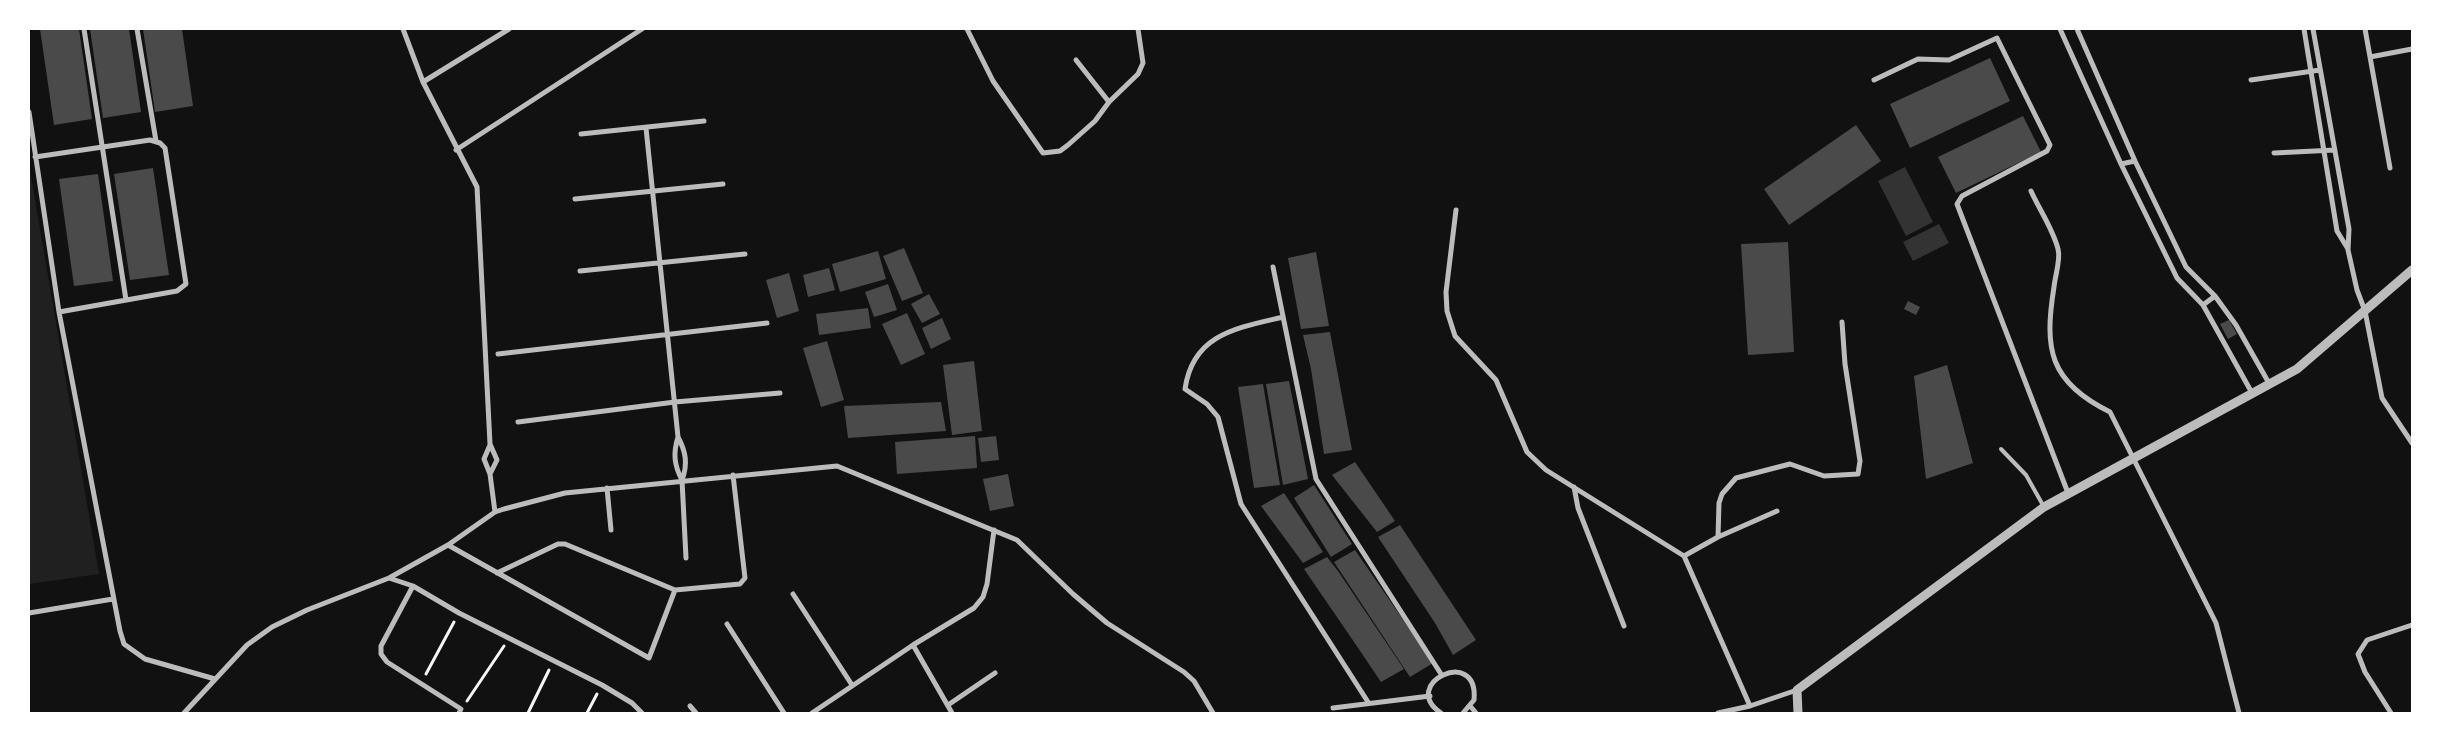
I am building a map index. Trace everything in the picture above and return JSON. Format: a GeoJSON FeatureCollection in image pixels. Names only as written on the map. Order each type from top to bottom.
{"type":"FeatureCollection","features":[{"type":"Feature","properties":{"kind":"street"},"geometry":{"type":"LineString","coordinates":[[84,29],[126,300]]}},
{"type":"Feature","properties":{"kind":"street"},"geometry":{"type":"LineString","coordinates":[[59,312],[177,291],[186,284],[165,148],[156,141],[137,29]]}},
{"type":"Feature","properties":{"kind":"street"},"geometry":{"type":"LineString","coordinates":[[403,29],[423,82],[456,150],[477,187],[490,444],[496,460],[490,474]]}},
{"type":"Feature","properties":{"kind":"street"},"geometry":{"type":"LineString","coordinates":[[423,82],[509,29]]}},
{"type":"Feature","properties":{"kind":"street"},"geometry":{"type":"LineString","coordinates":[[456,150],[642,29]]}},
{"type":"Feature","properties":{"kind":"street"},"geometry":{"type":"LineString","coordinates":[[967,29],[993,81],[1044,153],[1060,150],[1068,146],[1095,121],[1109,102],[1138,74],[1143,63],[1138,29]]}},
{"type":"Feature","properties":{"kind":"street"},"geometry":{"type":"LineString","coordinates":[[2060,29],[2121,164],[2177,278],[2203,305],[2252,393]]}},
{"type":"Feature","properties":{"kind":"street"},"geometry":{"type":"LineString","coordinates":[[2077,29],[2135,161],[2186,267],[2215,296],[2236,325],[2270,385]]}},
{"type":"Feature","properties":{"kind":"street"},"geometry":{"type":"LineString","coordinates":[[2304,29],[2337,231],[2348,250]]}},
{"type":"Feature","properties":{"kind":"street"},"geometry":{"type":"LineString","coordinates":[[2313,29],[2349,229],[2348,250],[2356,290],[2365,311],[2382,398],[2412,443]]}},
{"type":"Feature","properties":{"kind":"street"},"geometry":{"type":"LineString","coordinates":[[2365,29],[2390,168]]}},
{"type":"Feature","properties":{"kind":"street"},"geometry":{"type":"LineString","coordinates":[[1874,80],[1918,59],[1949,60],[1997,38],[2050,145],[2047,151],[1962,196],[1957,204],[2068,493]]}},
{"type":"Feature","properties":{"kind":"street"},"geometry":{"type":"LineString","coordinates":[[2370,57],[2412,48]]}},
{"type":"Feature","properties":{"kind":"street"},"geometry":{"type":"LineString","coordinates":[[1076,60],[1109,102]]}},
{"type":"Feature","properties":{"kind":"street"},"geometry":{"type":"LineString","coordinates":[[2251,80],[2320,70]]}},
{"type":"Feature","properties":{"kind":"street"},"geometry":{"type":"LineString","coordinates":[[29,112],[59,312],[112,599],[124,644],[135,654],[146,659],[215,680]]}},
{"type":"Feature","properties":{"kind":"street"},"geometry":{"type":"LineString","coordinates":[[581,134],[704,121]]}},
{"type":"Feature","properties":{"kind":"street"},"geometry":{"type":"LineString","coordinates":[[646,128],[675,402],[678,437],[674,449],[676,469],[682,480]]}},
{"type":"Feature","properties":{"kind":"street"},"geometry":{"type":"LineString","coordinates":[[36,157],[156,141]]}},
{"type":"Feature","properties":{"kind":"street"},"geometry":{"type":"LineString","coordinates":[[2274,152],[2335,150]]}},
{"type":"Feature","properties":{"kind":"street"},"geometry":{"type":"LineString","coordinates":[[2121,164],[2135,161]]}},
{"type":"Feature","properties":{"kind":"street"},"geometry":{"type":"LineString","coordinates":[[575,199],[723,184]]}},
{"type":"Feature","properties":{"kind":"street"},"geometry":{"type":"LineString","coordinates":[[2031,191],[2059,251],[2049,319],[2051,351],[2059,368],[2071,385],[2098,406],[2110,412],[2134,458],[2216,623],[2239,713]]}},
{"type":"Feature","properties":{"kind":"street"},"geometry":{"type":"LineString","coordinates":[[1456,210],[1446,292],[1447,311],[1455,336],[1496,380],[1527,452],[1546,470],[1684,556],[1750,706]]}},
{"type":"Feature","properties":{"kind":"street"},"geometry":{"type":"LineString","coordinates":[[580,271],[744,254]]}},
{"type":"Feature","properties":{"kind":"street"},"geometry":{"type":"LineString","coordinates":[[1272,267],[1316,479],[1442,674]]}},
{"type":"Feature","properties":{"kind":"street"},"geometry":{"type":"LineString","coordinates":[[1718,713],[1750,706],[1797,690],[2044,507],[2297,369],[2412,270]]}},
{"type":"Feature","properties":{"kind":"street"},"geometry":{"type":"LineString","coordinates":[[2203,305],[2215,296]]}},
{"type":"Feature","properties":{"kind":"street"},"geometry":{"type":"LineString","coordinates":[[1283,317],[1236,328],[1214,339],[1197,354],[1187,375],[1185,389],[1207,404],[1218,417],[1241,504],[1368,702]]}},
{"type":"Feature","properties":{"kind":"street"},"geometry":{"type":"LineString","coordinates":[[1718,537],[1719,503],[1722,494],[1736,478],[1790,464],[1824,476],[1858,474],[1860,461],[1845,364],[1842,322]]}},
{"type":"Feature","properties":{"kind":"street"},"geometry":{"type":"LineString","coordinates":[[498,354],[767,323]]}},
{"type":"Feature","properties":{"kind":"street"},"geometry":{"type":"LineString","coordinates":[[518,422],[675,402],[780,393]]}},
{"type":"Feature","properties":{"kind":"street"},"geometry":{"type":"LineString","coordinates":[[678,437],[685,449],[686,457],[686,468],[682,480],[686,558]]}},
{"type":"Feature","properties":{"kind":"street"},"geometry":{"type":"LineString","coordinates":[[490,444],[484,459],[490,474],[495,512]]}},
{"type":"Feature","properties":{"kind":"street"},"geometry":{"type":"LineString","coordinates":[[184,713],[247,645],[272,627],[307,610],[389,578],[448,545],[495,512],[565,493],[837,466],[1017,540],[1072,594],[1107,623],[1184,672],[1194,681],[1213,713]]}},
{"type":"Feature","properties":{"kind":"street"},"geometry":{"type":"LineString","coordinates":[[497,573],[558,544],[565,544],[675,590],[724,587],[743,582],[745,578],[733,475]]}},
{"type":"Feature","properties":{"kind":"street"},"geometry":{"type":"LineString","coordinates":[[1574,487],[1578,508],[1624,626]]}},
{"type":"Feature","properties":{"kind":"street"},"geometry":{"type":"LineString","coordinates":[[607,488],[611,530]]}},
{"type":"Feature","properties":{"kind":"street"},"geometry":{"type":"LineString","coordinates":[[1684,556],[1718,537],[1777,511]]}},
{"type":"Feature","properties":{"kind":"street"},"geometry":{"type":"LineString","coordinates":[[812,713],[913,645],[974,608],[983,597],[994,530]]}},
{"type":"Feature","properties":{"kind":"street"},"geometry":{"type":"LineString","coordinates":[[448,545],[649,658],[675,590]]}},
{"type":"Feature","properties":{"kind":"street"},"geometry":{"type":"LineString","coordinates":[[389,578],[413,586],[459,613],[602,685],[632,702],[642,713]]}},
{"type":"Feature","properties":{"kind":"street"},"geometry":{"type":"LineString","coordinates":[[413,586],[381,646],[381,654],[387,662],[422,683],[460,711]]}},
{"type":"Feature","properties":{"kind":"street"},"geometry":{"type":"LineString","coordinates":[[793,594],[852,685]]}},
{"type":"Feature","properties":{"kind":"street"},"geometry":{"type":"LineString","coordinates":[[29,614],[112,599]]}},
{"type":"Feature","properties":{"kind":"street"},"geometry":{"type":"LineString","coordinates":[[727,624],[784,713]]}},
{"type":"Feature","properties":{"kind":"street"},"geometry":{"type":"LineString","coordinates":[[2391,713],[2365,672],[2358,654],[2367,640],[2412,625]]}},
{"type":"Feature","properties":{"kind":"street"},"geometry":{"type":"LineString","coordinates":[[913,645],[952,713]]}},
{"type":"Feature","properties":{"kind":"street"},"geometry":{"type":"LineString","coordinates":[[1441,713],[1432,704],[1430,696],[1432,683],[1442,674],[1456,672],[1469,679],[1474,693],[1471,707],[1463,713]]}},
{"type":"Feature","properties":{"kind":"street"},"geometry":{"type":"LineString","coordinates":[[948,705],[995,674]]}},
{"type":"Feature","properties":{"kind":"street"},"geometry":{"type":"LineString","coordinates":[[1797,690],[1798,713]]}},
{"type":"Feature","properties":{"kind":"street"},"geometry":{"type":"LineString","coordinates":[[1333,708],[1368,702],[1430,696]]}},
{"type":"Feature","properties":{"kind":"street"},"geometry":{"type":"LineString","coordinates":[[690,706],[696,713]]}},
{"type":"Feature","properties":{"kind":"street"},"geometry":{"type":"LineString","coordinates":[[1471,707],[1476,713]]}},
{"type":"Feature","properties":{"kind":"lane"},"geometry":{"type":"LineString","coordinates":[[2001,449],[2026,476],[2044,507]]}},
{"type":"Feature","properties":{"kind":"path"},"geometry":{"type":"LineString","coordinates":[[422,683],[459,613]]}},
{"type":"Feature","properties":{"kind":"path"},"geometry":{"type":"LineString","coordinates":[[460,711],[510,637]]}},
{"type":"Feature","properties":{"kind":"path"},"geometry":{"type":"LineString","coordinates":[[528,713],[554,660]]}},
{"type":"Feature","properties":{"kind":"path"},"geometry":{"type":"LineString","coordinates":[[587,713],[602,685]]}},
{"type":"Feature","properties":{"kind":"shaded area"},"geometry":{"type":"Polygon","coordinates":[[[29,165],[99,574],[29,584],[29,165]]]}},
{"type":"Feature","properties":{"kind":"shaded area"},"geometry":{"type":"Polygon","coordinates":[[[1905,167],[1933,222],[1906,236],[1878,181],[1905,167]]]}},
{"type":"Feature","properties":{"kind":"shaded area"},"geometry":{"type":"Polygon","coordinates":[[[1939,224],[1949,243],[1913,261],[1903,242],[1939,224]]]}},
{"type":"Feature","properties":{"kind":"building"},"geometry":{"type":"Polygon","coordinates":[[[40,29],[79,29],[92,119],[54,125],[40,29]]]}},
{"type":"Feature","properties":{"kind":"building"},"geometry":{"type":"Polygon","coordinates":[[[90,29],[129,29],[141,112],[103,118],[90,29]]]}},
{"type":"Feature","properties":{"kind":"building"},"geometry":{"type":"Polygon","coordinates":[[[143,29],[182,29],[193,106],[155,112],[143,29]]]}},
{"type":"Feature","properties":{"kind":"building"},"geometry":{"type":"Polygon","coordinates":[[[1990,58],[2010,101],[1910,148],[1890,104],[1990,58]]]}},
{"type":"Feature","properties":{"kind":"building"},"geometry":{"type":"Polygon","coordinates":[[[2023,116],[2041,152],[1956,193],[1938,157],[2023,116]]]}},
{"type":"Feature","properties":{"kind":"building"},"geometry":{"type":"Polygon","coordinates":[[[1856,125],[1881,161],[1789,225],[1764,189],[1856,125]]]}},
{"type":"Feature","properties":{"kind":"building"},"geometry":{"type":"Polygon","coordinates":[[[153,168],[169,275],[130,280],[114,174],[153,168]]]}},
{"type":"Feature","properties":{"kind":"building"},"geometry":{"type":"Polygon","coordinates":[[[98,174],[113,281],[74,286],[59,179],[98,174]]]}},
{"type":"Feature","properties":{"kind":"building"},"geometry":{"type":"Polygon","coordinates":[[[1788,242],[1794,352],[1748,355],[1741,244],[1788,242]]]}},
{"type":"Feature","properties":{"kind":"building"},"geometry":{"type":"Polygon","coordinates":[[[904,248],[923,293],[902,301],[883,256],[904,248]]]}},
{"type":"Feature","properties":{"kind":"building"},"geometry":{"type":"Polygon","coordinates":[[[878,251],[886,279],[840,292],[832,264],[878,251]]]}},
{"type":"Feature","properties":{"kind":"building"},"geometry":{"type":"Polygon","coordinates":[[[1316,252],[1329,326],[1301,329],[1288,258],[1316,252]]]}},
{"type":"Feature","properties":{"kind":"building"},"geometry":{"type":"Polygon","coordinates":[[[829,268],[835,290],[808,297],[803,275],[829,268]]]}},
{"type":"Feature","properties":{"kind":"building"},"geometry":{"type":"Polygon","coordinates":[[[789,273],[799,311],[777,318],[766,280],[789,273]]]}},
{"type":"Feature","properties":{"kind":"building"},"geometry":{"type":"Polygon","coordinates":[[[888,284],[897,310],[874,317],[865,292],[888,284]]]}},
{"type":"Feature","properties":{"kind":"building"},"geometry":{"type":"Polygon","coordinates":[[[929,294],[940,314],[922,323],[911,304],[929,294]]]}},
{"type":"Feature","properties":{"kind":"building"},"geometry":{"type":"Polygon","coordinates":[[[1908,301],[1920,307],[1916,315],[1904,309],[1908,301]]]}},
{"type":"Feature","properties":{"kind":"building"},"geometry":{"type":"Polygon","coordinates":[[[868,308],[871,328],[819,335],[816,314],[868,308]]]}},
{"type":"Feature","properties":{"kind":"building"},"geometry":{"type":"Polygon","coordinates":[[[907,313],[925,354],[901,365],[882,324],[907,313]]]}},
{"type":"Feature","properties":{"kind":"building"},"geometry":{"type":"Polygon","coordinates":[[[942,318],[951,339],[931,349],[922,328],[942,318]]]}},
{"type":"Feature","properties":{"kind":"building"},"geometry":{"type":"Polygon","coordinates":[[[2229,320],[2237,334],[2228,339],[2220,324],[2229,320]]]}},
{"type":"Feature","properties":{"kind":"building"},"geometry":{"type":"Polygon","coordinates":[[[1330,332],[1352,450],[1324,454],[1311,369],[1303,335],[1330,332]]]}},
{"type":"Feature","properties":{"kind":"building"},"geometry":{"type":"Polygon","coordinates":[[[827,341],[844,400],[821,407],[803,348],[827,341]]]}},
{"type":"Feature","properties":{"kind":"building"},"geometry":{"type":"Polygon","coordinates":[[[974,361],[982,431],[952,435],[943,365],[974,361]]]}},
{"type":"Feature","properties":{"kind":"building"},"geometry":{"type":"Polygon","coordinates":[[[1947,365],[1973,463],[1926,479],[1914,376],[1947,365]]]}},
{"type":"Feature","properties":{"kind":"building"},"geometry":{"type":"Polygon","coordinates":[[[1289,381],[1308,479],[1283,485],[1266,384],[1289,381]]]}},
{"type":"Feature","properties":{"kind":"building"},"geometry":{"type":"Polygon","coordinates":[[[1263,384],[1280,485],[1254,488],[1238,387],[1263,384]]]}},
{"type":"Feature","properties":{"kind":"building"},"geometry":{"type":"Polygon","coordinates":[[[941,402],[946,431],[848,438],[844,406],[941,402]]]}},
{"type":"Feature","properties":{"kind":"building"},"geometry":{"type":"Polygon","coordinates":[[[975,436],[977,468],[897,474],[895,442],[975,436]]]}},
{"type":"Feature","properties":{"kind":"building"},"geometry":{"type":"Polygon","coordinates":[[[996,436],[999,460],[981,462],[978,438],[996,436]]]}},
{"type":"Feature","properties":{"kind":"building"},"geometry":{"type":"Polygon","coordinates":[[[1355,462],[1395,521],[1377,532],[1332,475],[1355,462]]]}},
{"type":"Feature","properties":{"kind":"building"},"geometry":{"type":"Polygon","coordinates":[[[1008,474],[1014,506],[990,511],[983,479],[1008,474]]]}},
{"type":"Feature","properties":{"kind":"building"},"geometry":{"type":"Polygon","coordinates":[[[1314,485],[1352,544],[1331,557],[1294,498],[1314,485]]]}},
{"type":"Feature","properties":{"kind":"building"},"geometry":{"type":"Polygon","coordinates":[[[1284,493],[1323,552],[1303,563],[1261,506],[1284,493]]]}},
{"type":"Feature","properties":{"kind":"building"},"geometry":{"type":"Polygon","coordinates":[[[1400,525],[1476,640],[1453,655],[1435,623],[1378,537],[1400,525]]]}},
{"type":"Feature","properties":{"kind":"building"},"geometry":{"type":"Polygon","coordinates":[[[1355,550],[1433,663],[1410,677],[1334,562],[1355,550]]]}},
{"type":"Feature","properties":{"kind":"building"},"geometry":{"type":"Polygon","coordinates":[[[1327,557],[1404,669],[1381,682],[1304,569],[1327,557]]]}}]}
